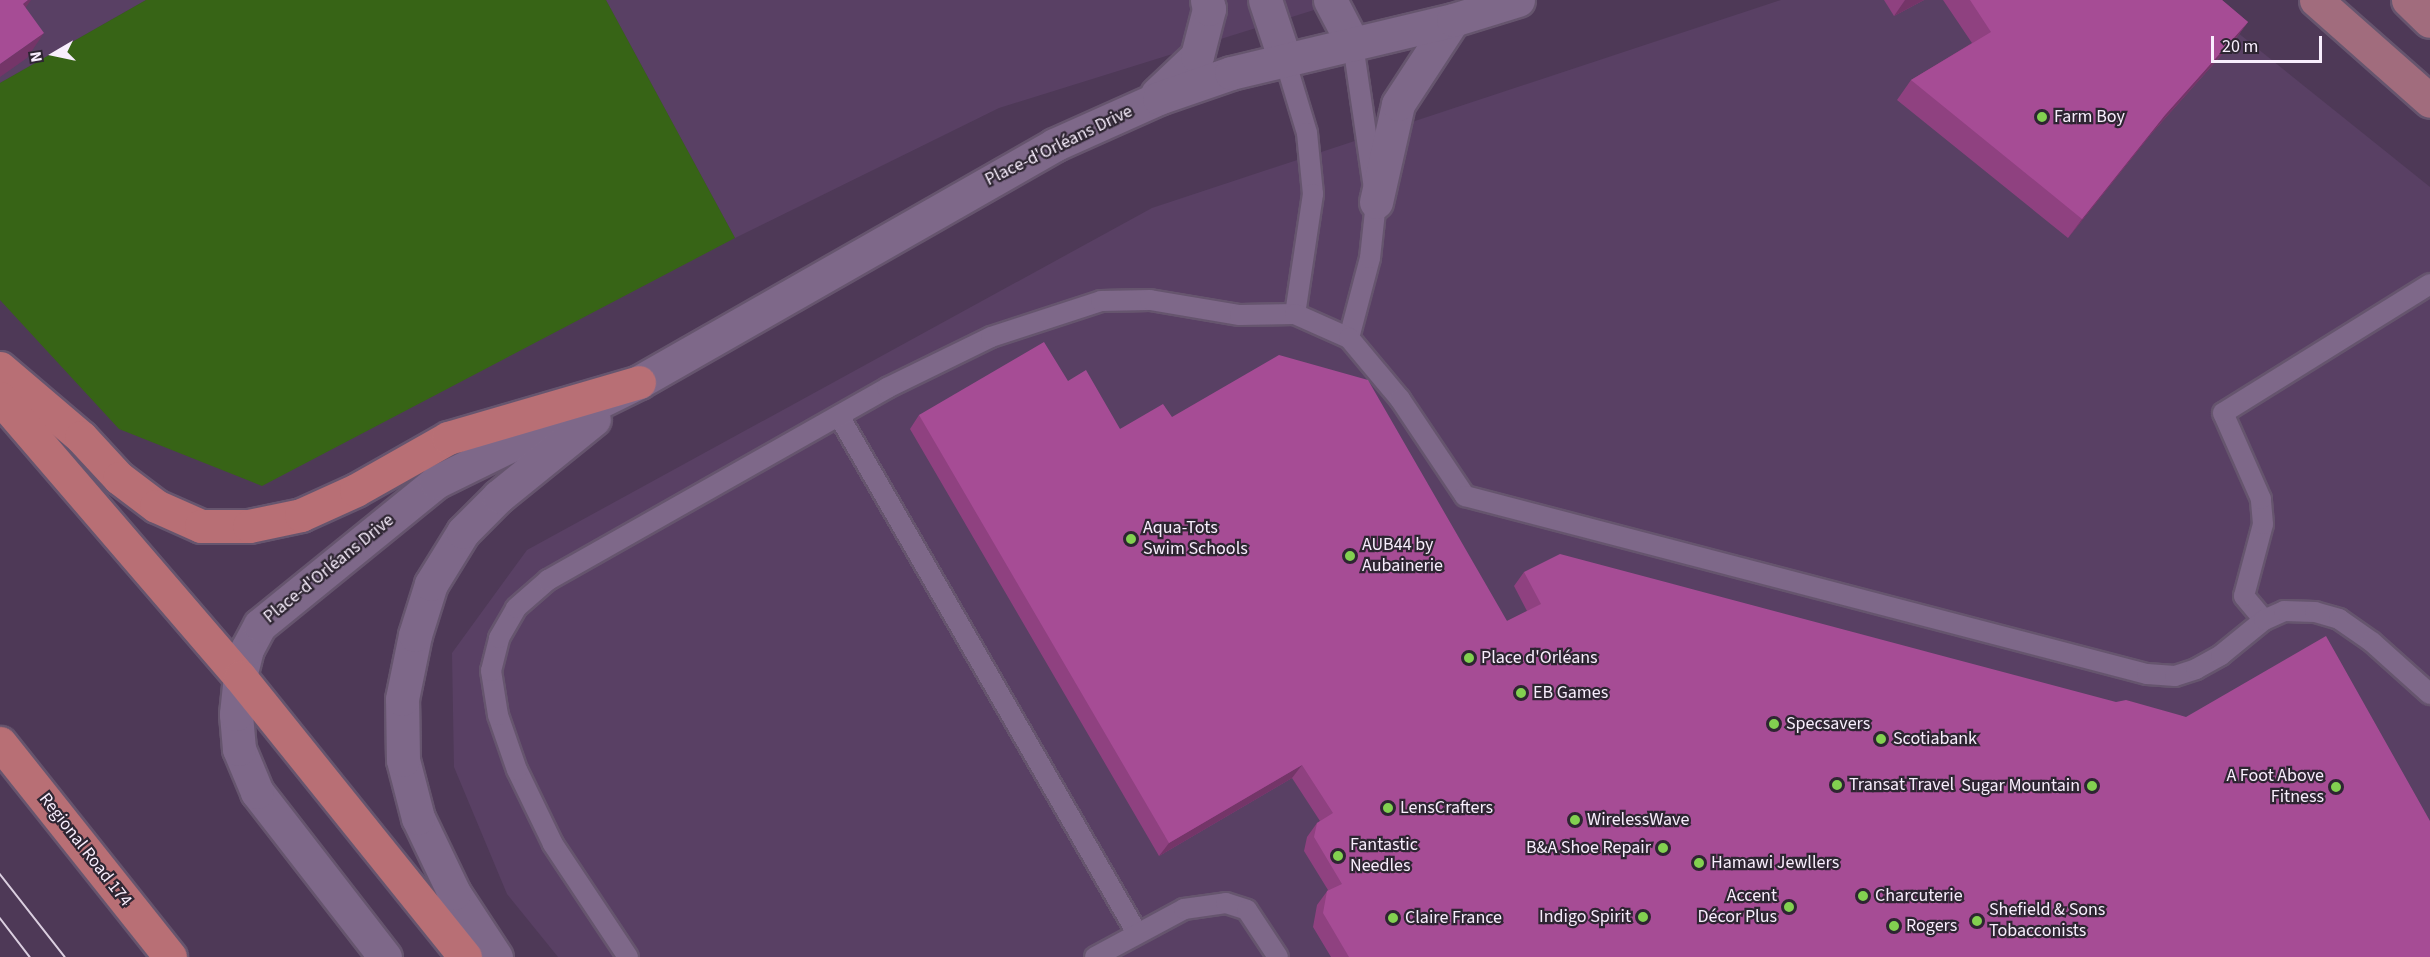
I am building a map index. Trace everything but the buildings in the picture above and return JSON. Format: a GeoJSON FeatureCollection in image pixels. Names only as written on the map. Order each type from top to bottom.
{"type":"FeatureCollection","features":[{"type":"Feature","properties":{"kind":"highway"},"geometry":{"type":"LineString","coordinates":[[0,368],[81,437],[119,478],[156,506],[201,526],[249,526],[301,515],[356,490],[448,438],[639,382]]}},
{"type":"Feature","properties":{"kind":"highway"},"geometry":{"type":"LineString","coordinates":[[0,398],[240,677],[465,957]]}},
{"type":"Feature","properties":{"kind":"highway","name":"Regional Road 174"},"geometry":{"type":"LineString","coordinates":[[0,743],[170,957]]}},
{"type":"Feature","properties":{"kind":"main road"},"geometry":{"type":"LineString","coordinates":[[1147,103],[1197,56],[1209,9],[1207,0]]}},
{"type":"Feature","properties":{"kind":"main road"},"geometry":{"type":"LineString","coordinates":[[1265,0],[1285,60]]}},
{"type":"Feature","properties":{"kind":"main road"},"geometry":{"type":"LineString","coordinates":[[1330,0],[1353,45]]}},
{"type":"Feature","properties":{"kind":"main road","name":"Place-d'Orléans Drive"},"geometry":{"type":"LineString","coordinates":[[385,957],[257,792],[238,749],[236,714],[240,677],[247,649],[260,625],[436,482],[639,382],[964,193],[1053,145],[1147,103],[1231,73],[1453,20],[1518,0]]}},
{"type":"Feature","properties":{"kind":"main road"},"geometry":{"type":"LineString","coordinates":[[2316,0],[2430,101]]}},
{"type":"Feature","properties":{"kind":"main road"},"geometry":{"type":"LineString","coordinates":[[2408,0],[2430,21]]}},
{"type":"Feature","properties":{"kind":"main road"},"geometry":{"type":"LineString","coordinates":[[1376,202],[1398,104],[1453,20]]}},
{"type":"Feature","properties":{"kind":"main road","name":"Place-d'Orléans Drive"},"geometry":{"type":"LineString","coordinates":[[496,957],[454,893],[418,818],[403,760],[402,699],[415,635],[431,584],[463,532],[499,496],[639,382]]}},
{"type":"Feature","properties":{"kind":"lane"},"geometry":{"type":"LineString","coordinates":[[1349,338],[1370,258],[1376,202],[1353,45]]}},
{"type":"Feature","properties":{"kind":"lane"},"geometry":{"type":"LineString","coordinates":[[1285,60],[1307,133],[1313,194],[1295,314]]}},
{"type":"Feature","properties":{"kind":"lane"},"geometry":{"type":"LineString","coordinates":[[2264,620],[2244,596],[2263,524],[2262,499],[2223,413],[2430,284]]}},
{"type":"Feature","properties":{"kind":"lane"},"geometry":{"type":"LineString","coordinates":[[628,957],[554,844],[517,770],[498,715],[491,671],[500,638],[516,608],[548,580],[839,416],[991,337],[1101,301],[1150,300],[1240,315],[1295,314],[1349,338],[1400,399],[1465,496],[2147,674],[2175,676],[2196,669],[2221,655],[2264,620],[2284,611],[2315,612],[2339,619],[2372,642],[2430,694]]}},
{"type":"Feature","properties":{"kind":"lane"},"geometry":{"type":"LineString","coordinates":[[839,416],[1137,933]]}},
{"type":"Feature","properties":{"kind":"lane"},"geometry":{"type":"LineString","coordinates":[[1095,957],[1184,909],[1226,903],[1247,910],[1278,957]]}},
{"type":"Feature","properties":{"kind":"shaded area"},"geometry":{"type":"Polygon","coordinates":[[[0,0],[146,0],[0,83],[0,0]]]}},
{"type":"Feature","properties":{"kind":"shaded area"},"geometry":{"type":"Polygon","coordinates":[[[606,0],[1346,0],[999,108],[735,238],[606,0]]]}},
{"type":"Feature","properties":{"kind":"shaded area"},"geometry":{"type":"Polygon","coordinates":[[[1781,0],[2197,0],[2430,187],[2430,957],[558,957],[507,894],[454,767],[452,653],[527,550],[1152,208],[1781,0]]]}},
{"type":"Feature","properties":{"kind":"green space"},"geometry":{"type":"Polygon","coordinates":[[[146,0],[606,0],[735,238],[262,486],[119,429],[0,300],[0,83],[146,0]]]}},
{"type":"Feature","properties":{"kind":"tram line"},"geometry":{"type":"LineString","coordinates":[[0,874],[65,957]]}},
{"type":"Feature","properties":{"kind":"tram line"},"geometry":{"type":"LineString","coordinates":[[0,918],[30,957]]}},
{"type":"Feature","properties":{"kind":"place","name":"Farm Boy"},"geometry":{"type":"Point","coordinates":[2042,117]}},
{"type":"Feature","properties":{"kind":"place","name":"Aqua-Tots Swim Schools"},"geometry":{"type":"Point","coordinates":[1131,539]}},
{"type":"Feature","properties":{"kind":"place","name":"AUB44 by Aubainerie"},"geometry":{"type":"Point","coordinates":[1350,556]}},
{"type":"Feature","properties":{"kind":"place","name":"Place d'Orléans"},"geometry":{"type":"Point","coordinates":[1469,658]}},
{"type":"Feature","properties":{"kind":"place","name":"EB Games"},"geometry":{"type":"Point","coordinates":[1521,693]}},
{"type":"Feature","properties":{"kind":"place","name":"Specsavers"},"geometry":{"type":"Point","coordinates":[1774,724]}},
{"type":"Feature","properties":{"kind":"place","name":"Scotiabank"},"geometry":{"type":"Point","coordinates":[1881,739]}},
{"type":"Feature","properties":{"kind":"place","name":"Transat Travel"},"geometry":{"type":"Point","coordinates":[1837,785]}},
{"type":"Feature","properties":{"kind":"place","name":"Sugar Mountain"},"geometry":{"type":"Point","coordinates":[2092,786]}},
{"type":"Feature","properties":{"kind":"place","name":"A Foot Above Fitness"},"geometry":{"type":"Point","coordinates":[2336,787]}},
{"type":"Feature","properties":{"kind":"place","name":"LensCrafters"},"geometry":{"type":"Point","coordinates":[1388,808]}},
{"type":"Feature","properties":{"kind":"place","name":"WirelessWave"},"geometry":{"type":"Point","coordinates":[1575,820]}},
{"type":"Feature","properties":{"kind":"place","name":"B&A Shoe Repair"},"geometry":{"type":"Point","coordinates":[1663,848]}},
{"type":"Feature","properties":{"kind":"place","name":"Fantastic Needles"},"geometry":{"type":"Point","coordinates":[1338,856]}},
{"type":"Feature","properties":{"kind":"place","name":"Hamawi Jewllers"},"geometry":{"type":"Point","coordinates":[1699,863]}},
{"type":"Feature","properties":{"kind":"place","name":"Charcuterie"},"geometry":{"type":"Point","coordinates":[1863,896]}},
{"type":"Feature","properties":{"kind":"place","name":"Accent Décor Plus"},"geometry":{"type":"Point","coordinates":[1789,907]}},
{"type":"Feature","properties":{"kind":"place","name":"Indigo Spirit"},"geometry":{"type":"Point","coordinates":[1643,917]}},
{"type":"Feature","properties":{"kind":"place","name":"Claire France"},"geometry":{"type":"Point","coordinates":[1393,918]}},
{"type":"Feature","properties":{"kind":"place","name":"Shefield & Sons Tobacconists"},"geometry":{"type":"Point","coordinates":[1977,921]}},
{"type":"Feature","properties":{"kind":"place","name":"Rogers"},"geometry":{"type":"Point","coordinates":[1894,926]}}]}
